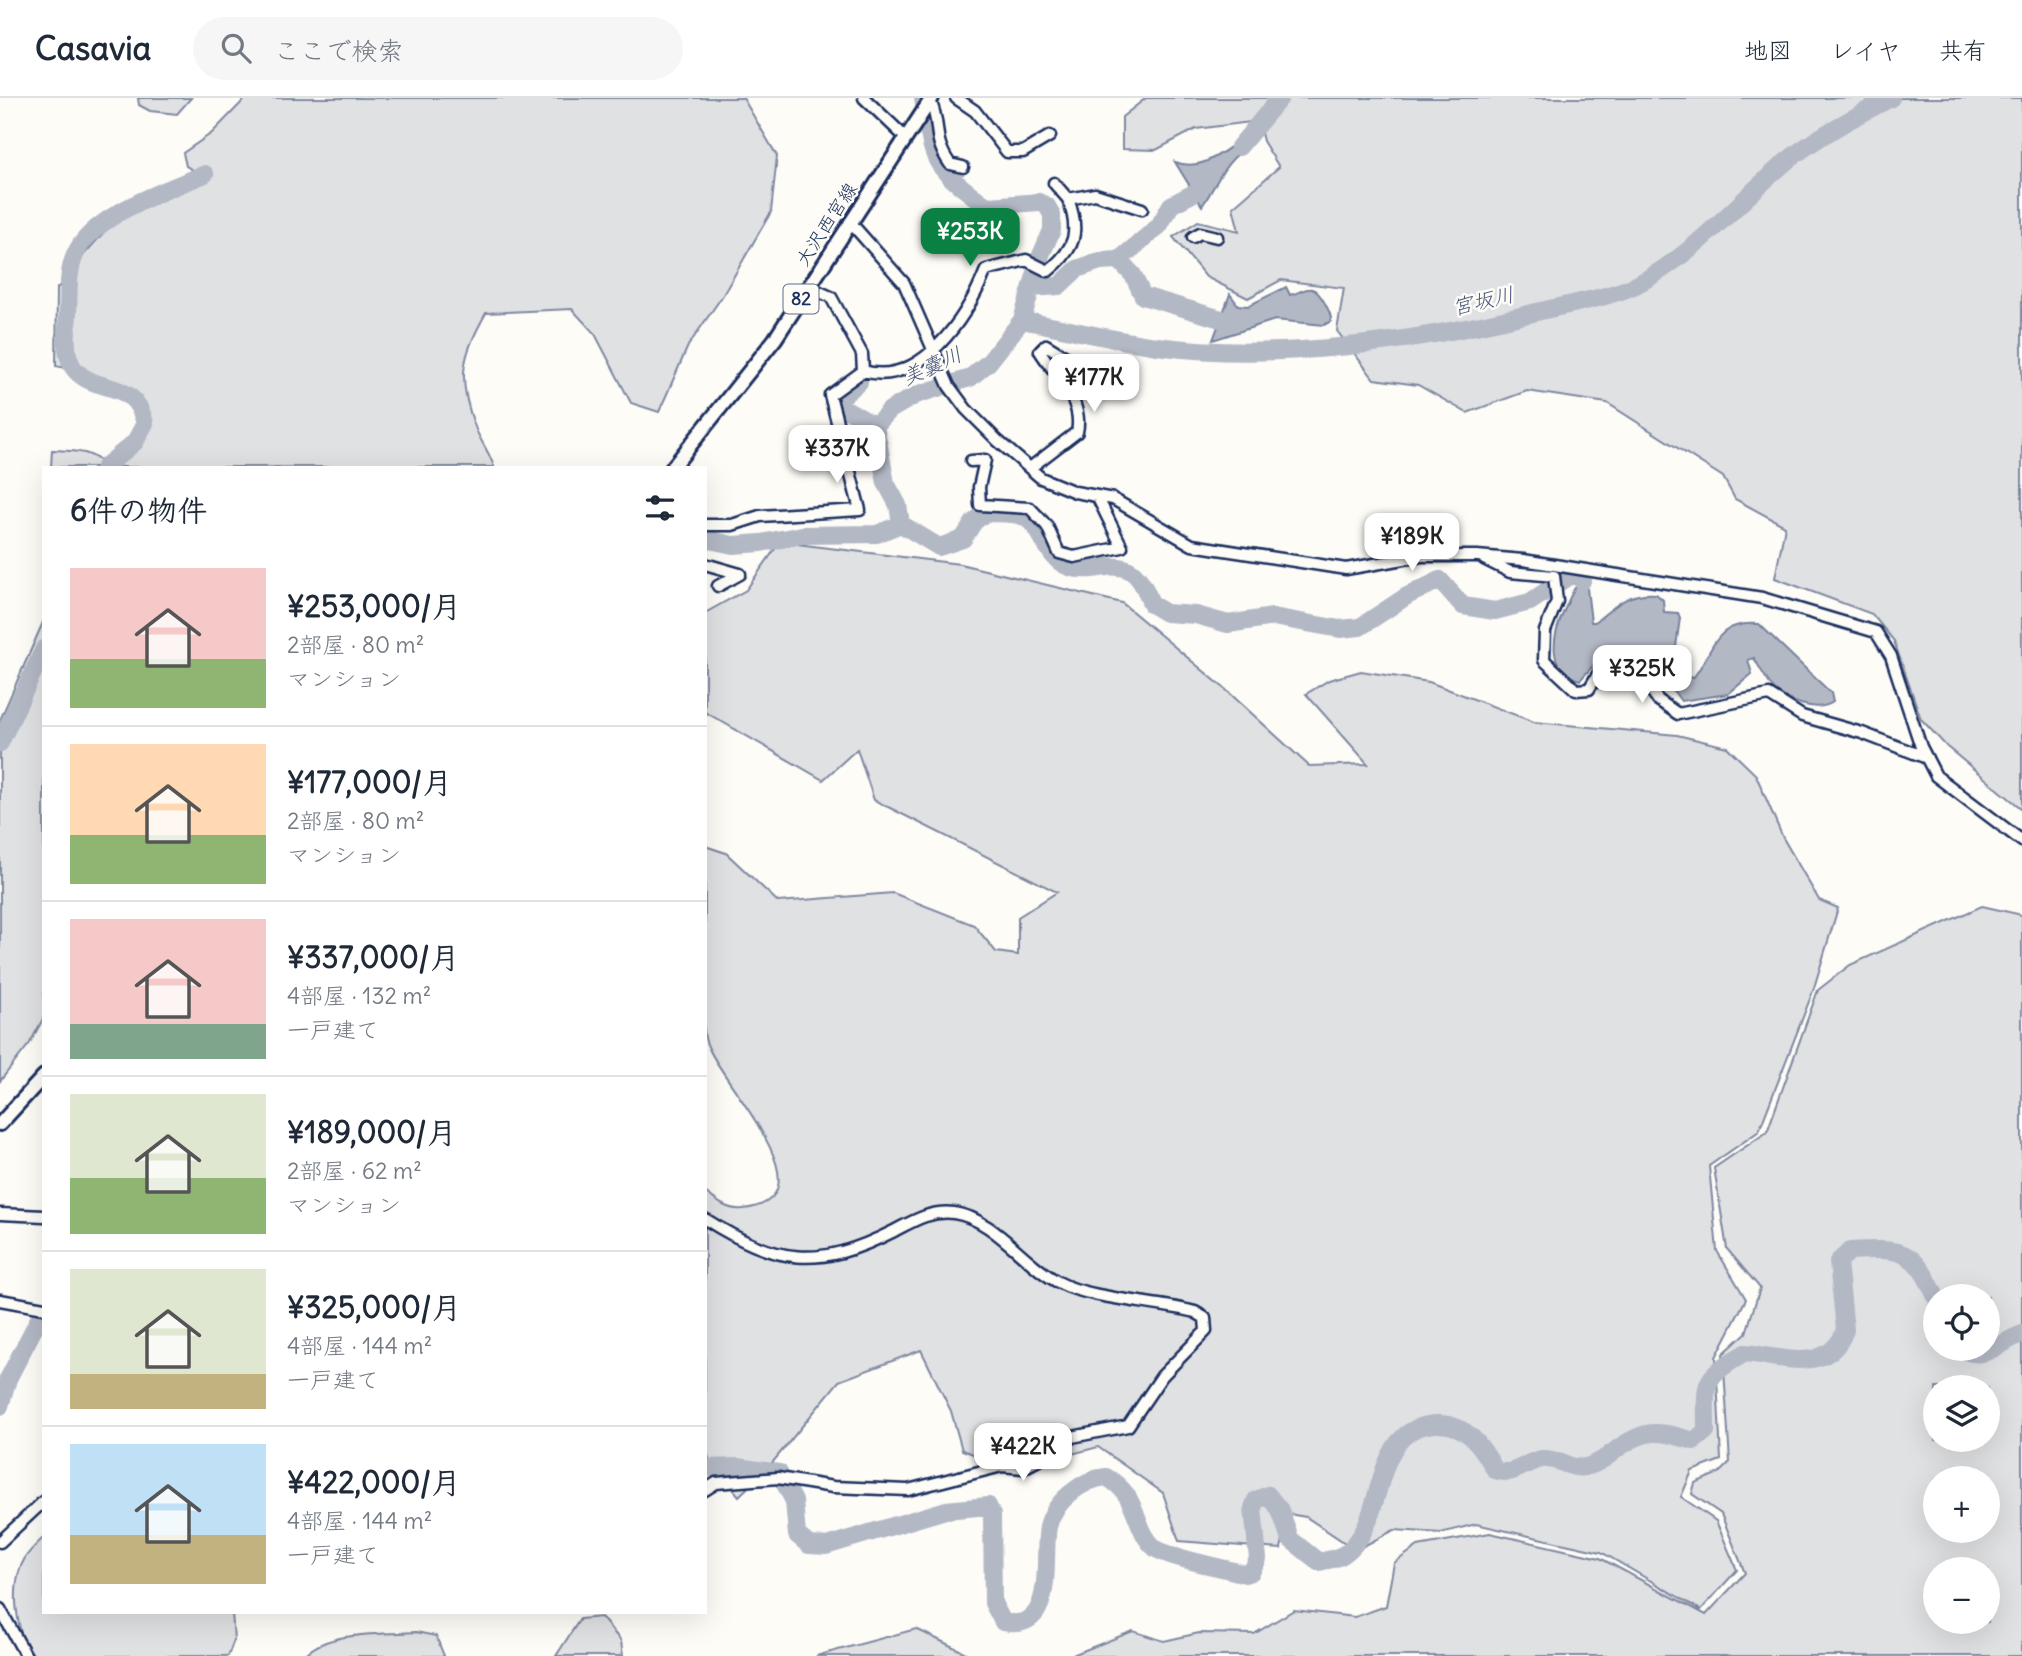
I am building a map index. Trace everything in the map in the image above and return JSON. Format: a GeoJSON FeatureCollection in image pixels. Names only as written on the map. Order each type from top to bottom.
{"type":"FeatureCollection","features":[{"type":"Feature","properties":{"kind":"main road","name":"大沢西宮線"},"geometry":{"type":"LineString","coordinates":[[674,466],[775,339],[930,100]]}},
{"type":"Feature","properties":{"kind":"main road"},"geometry":{"type":"LineString","coordinates":[[0,1124],[42,1078]]}},
{"type":"Feature","properties":{"kind":"street"},"geometry":{"type":"LineString","coordinates":[[864,98],[905,137]]}},
{"type":"Feature","properties":{"kind":"street"},"geometry":{"type":"LineString","coordinates":[[956,98],[975,111],[1007,152],[1023,152],[1050,136]]}},
{"type":"Feature","properties":{"kind":"street"},"geometry":{"type":"LineString","coordinates":[[930,100],[934,110],[938,147],[950,164],[963,167]]}},
{"type":"Feature","properties":{"kind":"street"},"geometry":{"type":"LineString","coordinates":[[863,370],[881,376],[900,372],[933,352],[978,291],[986,270],[1027,260],[1048,271],[1057,264],[1073,241],[1077,222],[1068,199],[1054,183]]}},
{"type":"Feature","properties":{"kind":"street"},"geometry":{"type":"LineString","coordinates":[[1068,199],[1095,194],[1142,209]]}},
{"type":"Feature","properties":{"kind":"street"},"geometry":{"type":"LineString","coordinates":[[850,222],[904,283],[949,386],[966,409],[1041,478],[1074,492],[1129,506],[1192,545],[1346,569],[1421,556],[1477,555],[1762,598],[1876,632],[1891,656],[1927,758],[1936,776],[2022,841]]}},
{"type":"Feature","properties":{"kind":"street"},"geometry":{"type":"LineString","coordinates":[[1193,237],[1200,233],[1217,237]]}},
{"type":"Feature","properties":{"kind":"street"},"geometry":{"type":"LineString","coordinates":[[809,286],[831,297],[862,354],[863,370]]}},
{"type":"Feature","properties":{"kind":"street"},"geometry":{"type":"LineString","coordinates":[[1030,468],[1076,432],[1079,423],[1079,408],[1040,351],[1046,345],[1105,381],[1113,375]]}},
{"type":"Feature","properties":{"kind":"street"},"geometry":{"type":"LineString","coordinates":[[707,525],[732,525],[760,516],[860,510],[830,395],[863,370]]}},
{"type":"Feature","properties":{"kind":"street"},"geometry":{"type":"LineString","coordinates":[[971,461],[985,460],[979,487],[980,505],[1030,508],[1047,526],[1059,553],[1074,557],[1122,547],[1097,496]]}},
{"type":"Feature","properties":{"kind":"street"},"geometry":{"type":"LineString","coordinates":[[1477,555],[1510,572],[1554,576],[1558,601],[1545,632],[1544,660],[1576,690],[1589,689],[1600,671],[1620,664],[1636,669],[1658,700],[1678,714],[1769,695],[1802,716],[1862,733],[1927,758]]}},
{"type":"Feature","properties":{"kind":"street"},"geometry":{"type":"LineString","coordinates":[[707,565],[740,573],[718,586]]}},
{"type":"Feature","properties":{"kind":"street"},"geometry":{"type":"LineString","coordinates":[[707,1220],[763,1251],[805,1257],[843,1254],[924,1215],[954,1213],[977,1223],[1062,1285],[1195,1312],[1205,1318],[1206,1331],[1162,1376],[1128,1426],[1072,1437],[1054,1452],[1023,1468],[1002,1466],[908,1490],[833,1487],[778,1478],[716,1483],[707,1489]]}},
{"type":"Feature","properties":{"kind":"street"},"geometry":{"type":"LineString","coordinates":[[0,1214],[42,1216]]}},
{"type":"Feature","properties":{"kind":"street"},"geometry":{"type":"LineString","coordinates":[[0,1300],[42,1308]]}},
{"type":"Feature","properties":{"kind":"street"},"geometry":{"type":"LineString","coordinates":[[0,1542],[42,1503]]}},
{"type":"Feature","properties":{"kind":"street"},"geometry":{"type":"LineString","coordinates":[[0,1609],[26,1656]]}},
{"type":"Feature","properties":{"kind":"shaded area"},"geometry":{"type":"Polygon","coordinates":[[[138,98],[191,98],[177,114],[150,111],[139,105],[138,98]]]}},
{"type":"Feature","properties":{"kind":"shaded area"},"geometry":{"type":"Polygon","coordinates":[[[246,98],[743,98],[777,156],[771,212],[723,295],[688,346],[659,412],[631,403],[595,334],[572,309],[486,313],[471,343],[464,368],[464,381],[469,410],[494,466],[112,466],[134,449],[149,425],[146,411],[143,403],[126,389],[90,374],[56,366],[57,288],[75,273],[80,259],[105,231],[129,215],[210,178],[213,173],[207,168],[193,170],[186,166],[183,153],[212,133],[246,98]]]}},
{"type":"Feature","properties":{"kind":"shaded area"},"geometry":{"type":"Polygon","coordinates":[[[1146,98],[2022,98],[2022,809],[1947,747],[1921,719],[1894,641],[1872,614],[1775,578],[1785,526],[1735,499],[1723,477],[1607,403],[1527,391],[1467,413],[1418,385],[1374,379],[1337,331],[1344,288],[1281,280],[1248,298],[1206,277],[1173,237],[1198,221],[1239,231],[1233,207],[1279,167],[1263,141],[1258,121],[1196,129],[1156,150],[1122,149],[1122,117],[1146,98]]]}},
{"type":"Feature","properties":{"kind":"shaded area"},"geometry":{"type":"Polygon","coordinates":[[[1235,144],[1239,147],[1238,154],[1202,206],[1175,162],[1199,164],[1235,144]]]}},
{"type":"Feature","properties":{"kind":"shaded area"},"geometry":{"type":"Polygon","coordinates":[[[1286,287],[1290,295],[1307,289],[1315,291],[1325,303],[1331,321],[1324,325],[1275,320],[1213,340],[1230,294],[1238,305],[1248,306],[1286,287]]]}},
{"type":"Feature","properties":{"kind":"shaded area"},"geometry":{"type":"Polygon","coordinates":[[[52,450],[89,454],[106,466],[51,466],[52,450]]]}},
{"type":"Feature","properties":{"kind":"shaded area"},"geometry":{"type":"Polygon","coordinates":[[[780,542],[960,564],[1122,603],[1224,688],[1309,766],[1368,764],[1306,694],[1329,680],[1361,671],[1429,682],[1534,722],[1677,735],[1727,747],[1756,775],[1783,838],[1819,900],[1838,908],[1813,991],[1759,1131],[1709,1166],[1717,1251],[1746,1299],[1716,1357],[1721,1460],[1692,1471],[1681,1497],[1716,1521],[1737,1570],[1701,1610],[1601,1552],[1476,1524],[1441,1533],[1394,1530],[1356,1550],[1306,1517],[1288,1514],[1281,1549],[1179,1541],[1163,1493],[1098,1447],[1015,1469],[962,1450],[951,1411],[921,1350],[839,1381],[768,1468],[739,1496],[711,1463],[707,1454],[707,1194],[727,1207],[743,1209],[769,1200],[779,1183],[775,1160],[763,1133],[707,1042],[707,847],[726,853],[778,902],[893,893],[974,925],[996,952],[1018,955],[1018,917],[1057,892],[874,800],[857,749],[823,780],[707,713],[707,612],[746,590],[780,542]]]}},
{"type":"Feature","properties":{"kind":"shaded area"},"geometry":{"type":"Polygon","coordinates":[[[1586,580],[1591,622],[1595,622],[1630,597],[1646,594],[1656,594],[1663,600],[1664,612],[1678,613],[1680,618],[1675,654],[1683,675],[1693,678],[1724,632],[1744,624],[1759,624],[1831,693],[1833,702],[1810,706],[1784,697],[1772,687],[1754,658],[1748,660],[1752,674],[1728,694],[1681,701],[1672,689],[1655,684],[1646,665],[1635,655],[1602,656],[1580,680],[1569,675],[1561,669],[1557,661],[1555,642],[1572,592],[1578,584],[1586,580]]]}},
{"type":"Feature","properties":{"kind":"shaded area"},"geometry":{"type":"Polygon","coordinates":[[[42,625],[42,1021],[30,1043],[0,1081],[0,720],[42,625]]]}},
{"type":"Feature","properties":{"kind":"shaded area"},"geometry":{"type":"Polygon","coordinates":[[[1982,906],[2022,915],[2022,1656],[1070,1656],[1133,1631],[1164,1641],[1199,1633],[1254,1634],[1294,1610],[1355,1617],[1386,1606],[1394,1563],[1418,1546],[1490,1533],[1600,1558],[1706,1615],[1745,1573],[1721,1514],[1692,1494],[1695,1483],[1719,1473],[1730,1462],[1723,1354],[1746,1333],[1760,1288],[1727,1249],[1714,1168],[1767,1132],[1818,990],[1850,965],[1982,906]]]}},
{"type":"Feature","properties":{"kind":"shaded area"},"geometry":{"type":"Polygon","coordinates":[[[42,1539],[42,1614],[232,1614],[234,1640],[228,1656],[31,1656],[21,1634],[16,1594],[20,1569],[32,1549],[42,1539]]]}},
{"type":"Feature","properties":{"kind":"shaded area"},"geometry":{"type":"Polygon","coordinates":[[[601,1617],[621,1641],[623,1656],[556,1656],[580,1619],[601,1617]]]}},
{"type":"Feature","properties":{"kind":"shaded area"},"geometry":{"type":"Polygon","coordinates":[[[916,1629],[972,1656],[816,1656],[916,1629]]]}},
{"type":"Feature","properties":{"kind":"shaded area"},"geometry":{"type":"Polygon","coordinates":[[[416,1632],[436,1636],[444,1656],[304,1656],[314,1648],[341,1638],[416,1632]]]}},
{"type":"Feature","properties":{"kind":"waterway","name":"美嚢川"},"geometry":{"type":"LineString","coordinates":[[707,539],[733,545],[802,535],[877,534],[901,524],[898,505],[886,483],[875,426],[890,410],[916,395],[970,378],[989,362],[1022,320],[1041,255],[1052,230],[1052,215],[1047,206],[1039,202],[990,206],[984,204],[943,170],[929,136],[923,98]]}},
{"type":"Feature","properties":{"kind":"waterway"},"geometry":{"type":"LineString","coordinates":[[1239,147],[1280,98]]}},
{"type":"Feature","properties":{"kind":"waterway","name":"宮坂川"},"geometry":{"type":"LineString","coordinates":[[1022,320],[1157,346],[1248,352],[1392,341],[1485,324],[1598,298],[1625,290],[1657,273],[1696,244],[1787,161],[1811,143],[1891,98]]}},
{"type":"Feature","properties":{"kind":"waterway"},"geometry":{"type":"LineString","coordinates":[[106,466],[135,442],[145,423],[140,409],[132,399],[124,393],[85,378],[76,371],[69,359],[67,336],[72,262],[84,241],[113,216],[205,174]]}},
{"type":"Feature","properties":{"kind":"waterway"},"geometry":{"type":"LineString","coordinates":[[1032,288],[1059,286],[1077,269],[1100,261],[1119,260],[1159,226],[1171,205],[1194,193]]}},
{"type":"Feature","properties":{"kind":"waterway"},"geometry":{"type":"LineString","coordinates":[[1119,260],[1133,275],[1143,296],[1221,319]]}},
{"type":"Feature","properties":{"kind":"waterway"},"geometry":{"type":"LineString","coordinates":[[859,382],[840,398],[839,405],[875,426]]}},
{"type":"Feature","properties":{"kind":"waterway"},"geometry":{"type":"LineString","coordinates":[[901,524],[939,547],[963,539],[974,522],[985,513],[1020,515],[1036,528],[1054,556],[1067,566],[1080,569],[1124,568],[1134,573],[1143,585],[1151,604],[1166,613],[1196,615],[1228,624],[1273,617],[1340,629],[1360,627],[1407,596],[1440,580],[1463,606],[1495,611],[1530,602],[1569,576],[1579,575],[1582,581]]}},
{"type":"Feature","properties":{"kind":"waterway"},"geometry":{"type":"LineString","coordinates":[[0,743],[42,653]]}},
{"type":"Feature","properties":{"kind":"waterway"},"geometry":{"type":"LineString","coordinates":[[707,1468],[738,1467],[779,1473],[794,1501],[797,1535],[809,1545],[826,1546],[946,1510],[988,1506],[992,1515],[993,1603],[1003,1622],[1020,1623],[1032,1616],[1040,1605],[1051,1518],[1070,1493],[1088,1482],[1106,1477],[1117,1484],[1131,1502],[1143,1531],[1155,1548],[1184,1559],[1245,1574],[1251,1572],[1258,1559],[1253,1508],[1256,1500],[1268,1495],[1280,1510],[1290,1539],[1319,1562],[1344,1554],[1358,1540],[1367,1524],[1392,1452],[1402,1438],[1417,1428],[1436,1424],[1456,1427],[1479,1445],[1495,1470],[1502,1472],[1514,1471],[1542,1459],[1576,1467],[1589,1466],[1646,1434],[1662,1433],[1694,1441],[1706,1431],[1706,1391],[1709,1383],[1713,1376],[1730,1362],[1745,1353],[1787,1359],[1815,1358],[1838,1344],[1845,1330],[1838,1262],[1850,1251],[1882,1250],[1904,1254],[1921,1269],[1930,1284]]}},
{"type":"Feature","properties":{"kind":"waterway","name":"美嚢川"},"geometry":{"type":"LineString","coordinates":[[0,1406],[8,1379],[42,1313]]}},
{"type":"Feature","properties":{"kind":"waterway"},"geometry":{"type":"LineString","coordinates":[[2000,1345],[2022,1334]]}}]}
